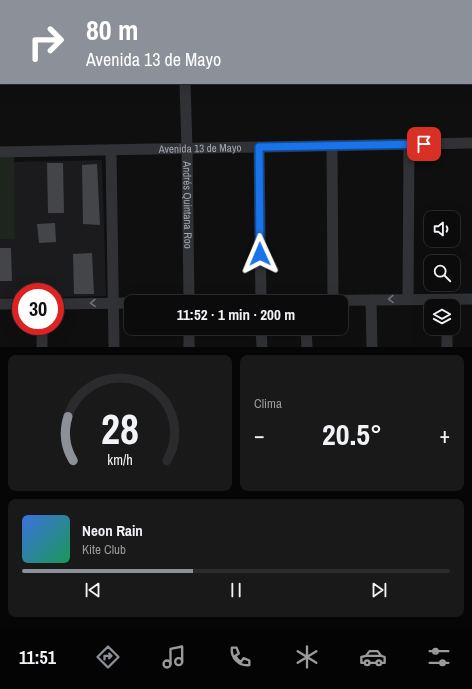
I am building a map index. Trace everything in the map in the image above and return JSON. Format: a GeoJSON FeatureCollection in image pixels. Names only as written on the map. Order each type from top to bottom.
{"type":"FeatureCollection","features":[{"type":"Feature","properties":{"kind":"street","name":"Andrés Quintana Roo"},"geometry":{"type":"LineString","coordinates":[[185,84],[189,295]]}},
{"type":"Feature","properties":{"kind":"street","name":"Avenida 13 de Mayo"},"geometry":{"type":"LineString","coordinates":[[0,152],[472,143]]}},
{"type":"Feature","properties":{"kind":"street"},"geometry":{"type":"LineString","coordinates":[[408,299],[409,144]]}},
{"type":"Feature","properties":{"kind":"street"},"geometry":{"type":"LineString","coordinates":[[332,146],[333,295]]}},
{"type":"Feature","properties":{"kind":"street"},"geometry":{"type":"LineString","coordinates":[[259,147],[260,295]]}},
{"type":"Feature","properties":{"kind":"street"},"geometry":{"type":"LineString","coordinates":[[111,150],[114,347]]}},
{"type":"Feature","properties":{"kind":"street"},"geometry":{"type":"LineString","coordinates":[[460,300],[472,298]]}},
{"type":"Feature","properties":{"kind":"street"},"geometry":{"type":"LineString","coordinates":[[348,300],[408,299],[424,300]]}},
{"type":"Feature","properties":{"kind":"street"},"geometry":{"type":"LineString","coordinates":[[371,300],[372,347]]}},
{"type":"Feature","properties":{"kind":"street"},"geometry":{"type":"LineString","coordinates":[[64,304],[124,303]]}},
{"type":"Feature","properties":{"kind":"street"},"geometry":{"type":"LineString","coordinates":[[0,304],[12,304]]}},
{"type":"Feature","properties":{"kind":"street"},"geometry":{"type":"LineString","coordinates":[[42,335],[42,347]]}},
{"type":"Feature","properties":{"kind":"street"},"geometry":{"type":"LineString","coordinates":[[189,335],[189,347]]}},
{"type":"Feature","properties":{"kind":"street"},"geometry":{"type":"LineString","coordinates":[[261,335],[262,347]]}},
{"type":"Feature","properties":{"kind":"street"},"geometry":{"type":"LineString","coordinates":[[306,335],[307,347]]}},
{"type":"Feature","properties":{"kind":"street"},"geometry":{"type":"LineString","coordinates":[[447,335],[447,347]]}},
{"type":"Feature","properties":{"kind":"shaded area"},"geometry":{"type":"Polygon","coordinates":[[[0,156],[14,156],[15,239],[0,239],[0,156]]]}},
{"type":"Feature","properties":{"kind":"shaded area"},"geometry":{"type":"Polygon","coordinates":[[[102,160],[106,296],[64,297],[64,283],[12,283],[12,297],[0,298],[0,239],[15,239],[13,162],[102,160]]]}},
{"type":"Feature","properties":{"kind":"building"},"geometry":{"type":"Polygon","coordinates":[[[47,163],[63,163],[64,213],[48,213],[47,163]]]}},
{"type":"Feature","properties":{"kind":"building"},"geometry":{"type":"Polygon","coordinates":[[[97,164],[100,225],[83,224],[82,165],[97,164]]]}},
{"type":"Feature","properties":{"kind":"building"},"geometry":{"type":"Polygon","coordinates":[[[55,223],[56,242],[39,243],[37,224],[55,223]]]}},
{"type":"Feature","properties":{"kind":"building"},"geometry":{"type":"Polygon","coordinates":[[[0,248],[11,248],[12,281],[0,281],[0,248]]]}},
{"type":"Feature","properties":{"kind":"building"},"geometry":{"type":"Polygon","coordinates":[[[92,253],[94,294],[74,294],[73,254],[92,253]]]}},
{"type":"Feature","properties":{"kind":"route"},"geometry":{"type":"LineString","coordinates":[[260,254],[259,147],[424,144]]}}]}
